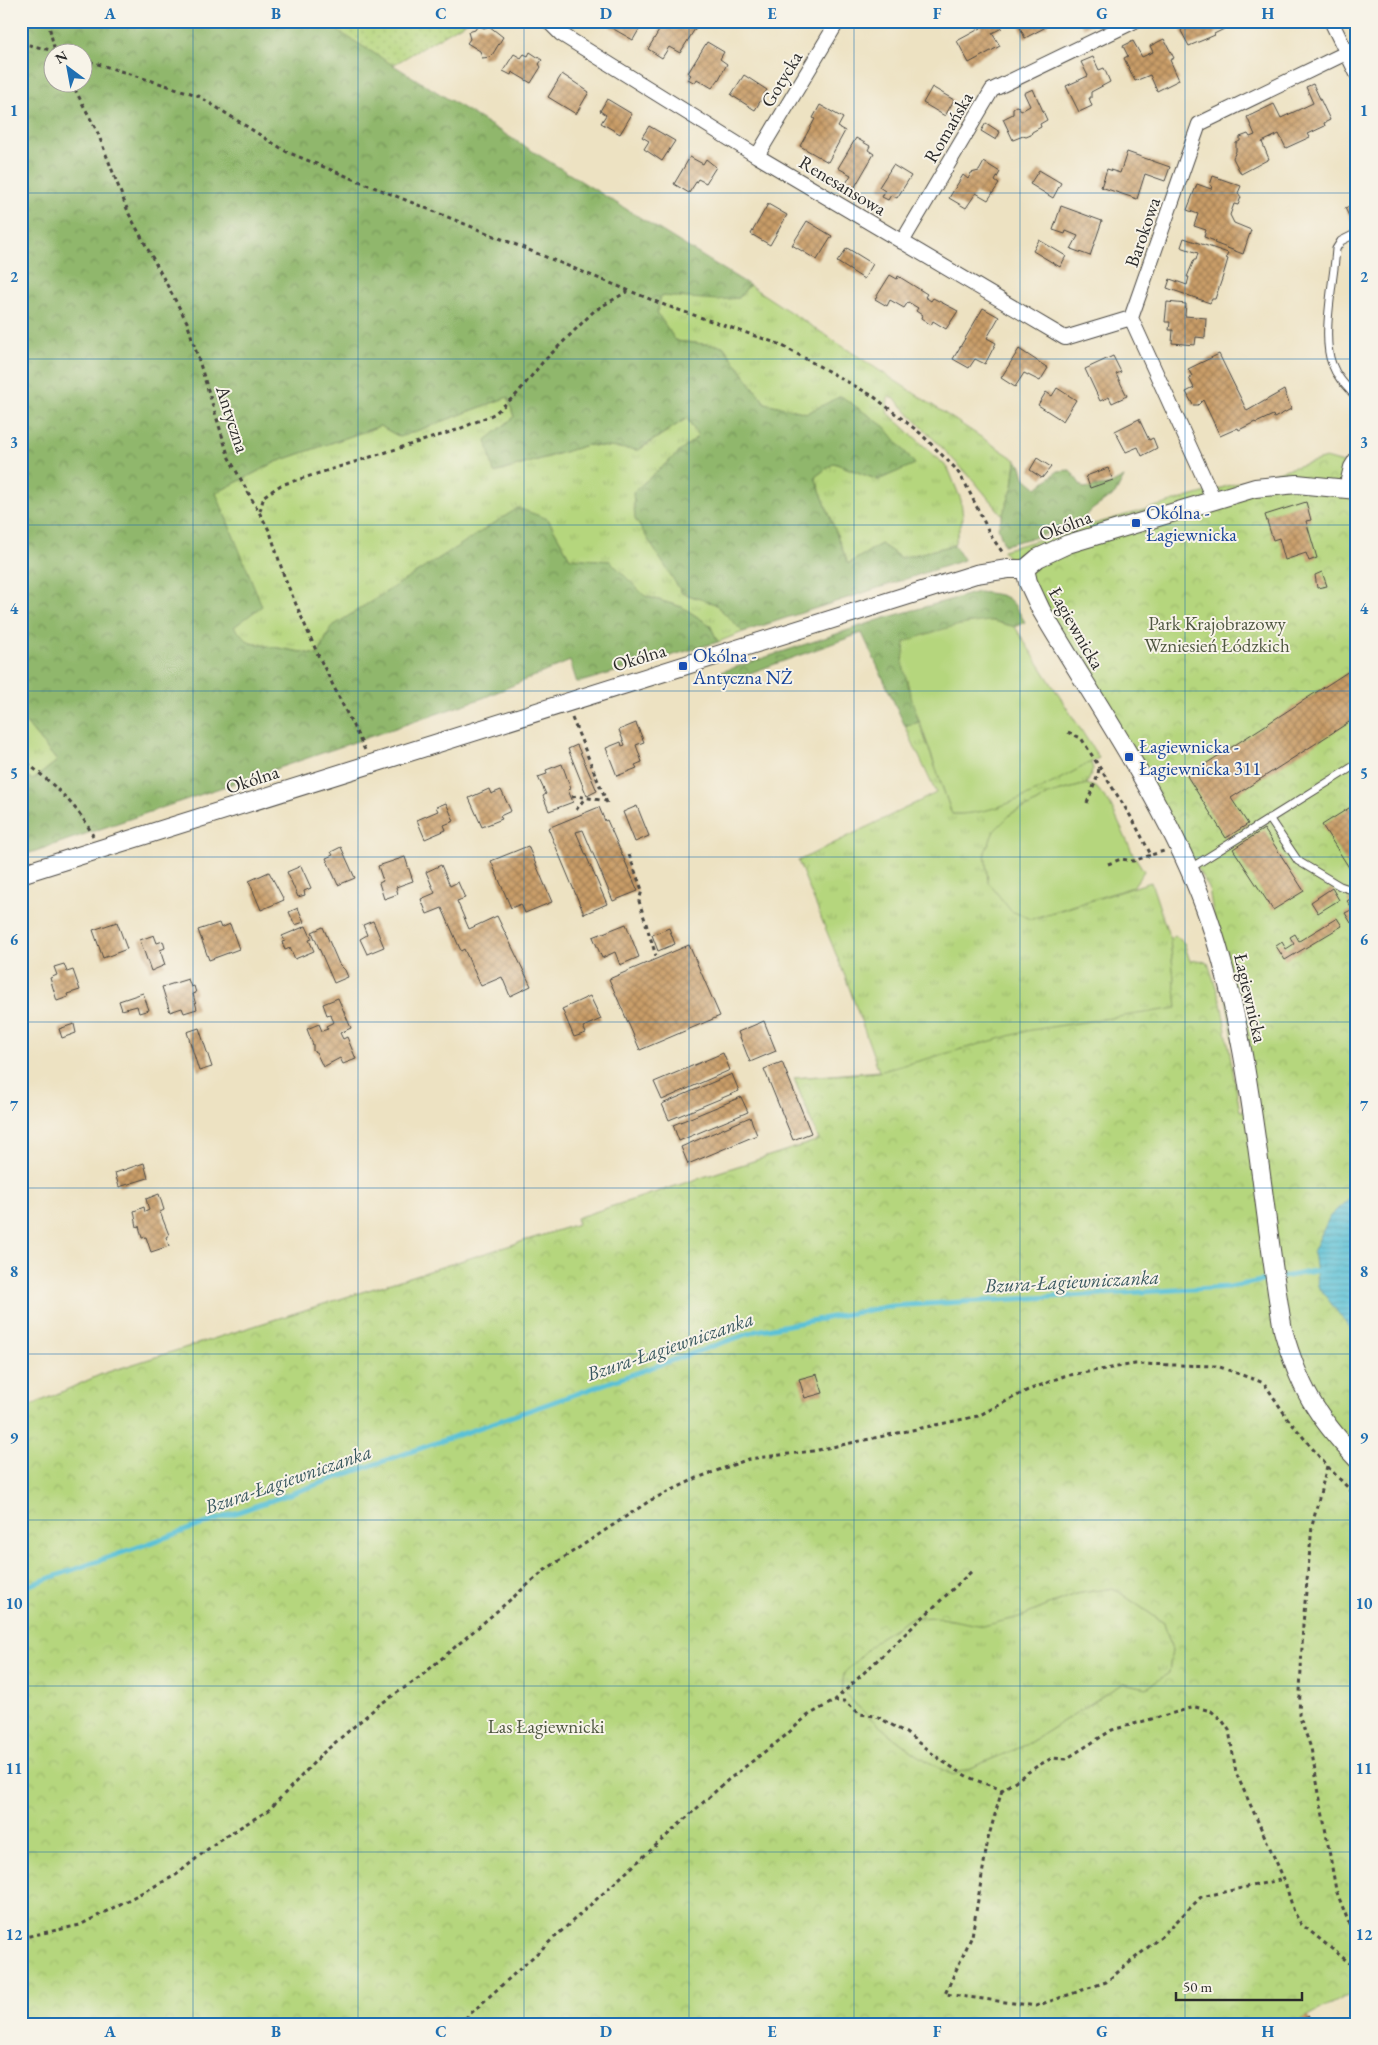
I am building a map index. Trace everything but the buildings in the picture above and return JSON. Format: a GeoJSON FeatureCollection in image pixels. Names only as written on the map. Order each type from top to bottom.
{"type":"FeatureCollection","features":[{"type":"Feature","properties":{"kind":"street","name":"Renesansowa"},"geometry":{"type":"LineString","coordinates":[[548,21],[561,34],[757,156],[1065,338],[1131,318]]}},
{"type":"Feature","properties":{"kind":"street","name":"Gotycka"},"geometry":{"type":"LineString","coordinates":[[757,156],[838,21]]}},
{"type":"Feature","properties":{"kind":"street","name":"Romańska"},"geometry":{"type":"LineString","coordinates":[[902,242],[992,90],[1135,21]]}},
{"type":"Feature","properties":{"kind":"street"},"geometry":{"type":"LineString","coordinates":[[1331,21],[1357,74]]}},
{"type":"Feature","properties":{"kind":"street","name":"Barokowa"},"geometry":{"type":"LineString","coordinates":[[1131,318],[1199,124],[1346,52]]}},
{"type":"Feature","properties":{"kind":"street"},"geometry":{"type":"LineString","coordinates":[[1131,318],[1214,500]]}},
{"type":"Feature","properties":{"kind":"street"},"geometry":{"type":"LineString","coordinates":[[1352,489],[1352,467],[1357,457]]}},
{"type":"Feature","properties":{"kind":"street","name":"Okólna"},"geometry":{"type":"LineString","coordinates":[[21,874],[976,574],[1008,568],[1025,569],[1038,558],[1068,544],[1214,500],[1272,485],[1306,484],[1352,489]]}},
{"type":"Feature","properties":{"kind":"street","name":"Łagiewnicka"},"geometry":{"type":"LineString","coordinates":[[1025,569],[1028,582],[1041,610],[1158,806],[1189,869],[1205,907],[1222,960],[1238,1028],[1271,1258],[1285,1338],[1292,1364],[1315,1409],[1357,1459]]}},
{"type":"Feature","properties":{"kind":"lane"},"geometry":{"type":"LineString","coordinates":[[1357,233],[1341,241],[1336,250],[1327,346],[1332,364],[1340,379],[1357,398]]}},
{"type":"Feature","properties":{"kind":"lane"},"geometry":{"type":"LineString","coordinates":[[1189,869],[1357,764]]}},
{"type":"Feature","properties":{"kind":"lane"},"geometry":{"type":"LineString","coordinates":[[1268,818],[1298,861],[1340,886],[1349,889],[1357,888]]}},
{"type":"Feature","properties":{"kind":"path"},"geometry":{"type":"LineString","coordinates":[[48,21],[53,42]]}},
{"type":"Feature","properties":{"kind":"path"},"geometry":{"type":"LineString","coordinates":[[21,43],[42,48]]}},
{"type":"Feature","properties":{"kind":"path"},"geometry":{"type":"LineString","coordinates":[[92,62],[197,95],[288,152],[628,291],[779,344],[873,396],[920,433],[956,469],[997,546],[1006,556],[1025,569]]}},
{"type":"Feature","properties":{"kind":"path","name":"Antyczna"},"geometry":{"type":"LineString","coordinates":[[76,92],[97,131],[129,214],[188,322],[229,458],[270,532],[285,579],[318,655],[372,763]]}},
{"type":"Feature","properties":{"kind":"path"},"geometry":{"type":"LineString","coordinates":[[259,512],[264,496],[281,485],[457,430],[494,414],[516,395],[542,364],[594,311],[628,291]]}},
{"type":"Feature","properties":{"kind":"path"},"geometry":{"type":"LineString","coordinates":[[570,716],[606,802],[572,797]]}},
{"type":"Feature","properties":{"kind":"path"},"geometry":{"type":"LineString","coordinates":[[1068,732],[1081,738],[1132,820],[1151,855]]}},
{"type":"Feature","properties":{"kind":"path"},"geometry":{"type":"LineString","coordinates":[[21,758],[67,798],[88,824],[100,849]]}},
{"type":"Feature","properties":{"kind":"path"},"geometry":{"type":"LineString","coordinates":[[1087,803],[1098,775],[1099,766]]}},
{"type":"Feature","properties":{"kind":"path"},"geometry":{"type":"LineString","coordinates":[[576,810],[586,798]]}},
{"type":"Feature","properties":{"kind":"path"},"geometry":{"type":"LineString","coordinates":[[1108,864],[1122,859],[1133,861],[1169,849]]}},
{"type":"Feature","properties":{"kind":"path"},"geometry":{"type":"LineString","coordinates":[[629,855],[642,890],[639,901],[656,956]]}},
{"type":"Feature","properties":{"kind":"path"},"geometry":{"type":"LineString","coordinates":[[21,1907],[23,1938],[80,1924],[176,1875],[219,1840],[269,1810],[323,1753],[379,1705],[420,1677],[546,1570],[651,1500],[697,1478],[749,1459],[813,1451],[978,1416],[1026,1390],[1064,1376],[1135,1364],[1217,1366],[1264,1383],[1288,1419],[1327,1466],[1357,1497]]}},
{"type":"Feature","properties":{"kind":"path"},"geometry":{"type":"LineString","coordinates":[[1327,1466],[1312,1526],[1299,1715],[1311,1748],[1336,1890],[1357,1944]]}},
{"type":"Feature","properties":{"kind":"path"},"geometry":{"type":"LineString","coordinates":[[459,2024],[728,1780],[807,1716],[834,1701],[973,1570]]}},
{"type":"Feature","properties":{"kind":"path"},"geometry":{"type":"LineString","coordinates":[[834,1701],[844,1701],[860,1714],[876,1716],[906,1733],[942,1761],[968,1777],[1002,1790]]}},
{"type":"Feature","properties":{"kind":"path"},"geometry":{"type":"LineString","coordinates":[[1284,1879],[1201,1898],[1164,1934],[1106,1982],[1036,2006],[945,1994],[972,1936],[988,1839],[1002,1790],[1039,1765],[1052,1758],[1066,1759],[1112,1730],[1195,1707],[1211,1711],[1222,1720],[1229,1730],[1236,1773],[1284,1879],[1294,1912],[1301,1924],[1357,1969]]}},
{"type":"Feature","properties":{"kind":"green space"},"geometry":{"type":"Polygon","coordinates":[[[21,21],[322,21],[749,285],[739,298],[717,300],[661,296],[657,313],[676,341],[723,346],[765,403],[807,413],[841,396],[885,427],[915,464],[878,480],[834,463],[815,477],[848,564],[881,544],[901,558],[954,545],[964,560],[743,632],[715,604],[682,593],[635,519],[633,492],[698,436],[687,418],[638,450],[587,445],[494,473],[486,440],[514,417],[508,397],[400,437],[380,426],[276,462],[216,493],[262,606],[234,627],[250,643],[318,655],[331,627],[518,508],[548,519],[570,558],[610,561],[645,596],[682,607],[710,625],[718,642],[577,683],[570,661],[483,698],[21,856],[21,773],[33,780],[57,761],[21,717],[21,21]]]}},
{"type":"Feature","properties":{"kind":"green space"},"geometry":{"type":"Polygon","coordinates":[[[322,21],[468,21],[393,65],[322,21]]]}},
{"type":"Feature","properties":{"kind":"green space"},"geometry":{"type":"Polygon","coordinates":[[[749,285],[1016,460],[1013,487],[1003,516],[974,481],[895,399],[888,397],[887,412],[948,468],[961,500],[963,518],[954,545],[901,558],[881,544],[848,564],[815,477],[834,463],[878,480],[914,464],[807,413],[765,403],[723,346],[676,341],[657,313],[660,296],[739,298],[749,285]]]}},
{"type":"Feature","properties":{"kind":"green space"},"geometry":{"type":"Polygon","coordinates":[[[508,397],[514,417],[495,473],[587,445],[639,450],[687,418],[698,436],[633,492],[682,593],[715,604],[743,632],[718,642],[710,625],[682,607],[645,596],[610,561],[570,558],[548,519],[331,627],[318,655],[250,643],[234,627],[216,493],[276,462],[380,426],[400,437],[508,397]]]}},
{"type":"Feature","properties":{"kind":"green space","name":"Las Łagiewnicki"},"geometry":{"type":"Polygon","coordinates":[[[1326,458],[1357,467],[1357,1990],[1293,2024],[21,2024],[21,1410],[102,1374],[578,1224],[576,1218],[819,1140],[794,1078],[879,1072],[1031,1030],[1177,1008],[1170,939],[1175,935],[1184,943],[1190,961],[1199,960],[1208,963],[1221,1002],[1240,1111],[1244,1111],[1209,888],[1003,550],[1326,458]],[[1113,1588],[1075,1594],[1023,1616],[983,1626],[936,1617],[911,1618],[879,1638],[844,1673],[842,1691],[867,1715],[908,1749],[953,1775],[1026,1745],[1123,1683],[1147,1688],[1169,1673],[1172,1650],[1164,1623],[1113,1588]]]}},
{"type":"Feature","properties":{"kind":"green space"},"geometry":{"type":"Polygon","coordinates":[[[1016,460],[1021,466],[1024,477],[1037,488],[1058,471],[1070,470],[1083,488],[1109,485],[1124,477],[1115,494],[1093,509],[1075,527],[1004,545],[998,527],[1013,487],[1016,460]]]}},
{"type":"Feature","properties":{"kind":"green space"},"geometry":{"type":"Polygon","coordinates":[[[978,592],[996,594],[1007,598],[1015,606],[1025,622],[1015,627],[992,621],[903,665],[919,722],[905,726],[862,633],[722,683],[718,673],[885,618],[978,592]]]}},
{"type":"Feature","properties":{"kind":"green space"},"geometry":{"type":"Polygon","coordinates":[[[992,621],[1015,627],[1099,758],[1009,803],[971,813],[952,814],[912,700],[903,665],[905,642],[947,628],[992,621]]]}},
{"type":"Feature","properties":{"kind":"green space"},"geometry":{"type":"Polygon","coordinates":[[[21,717],[57,761],[33,780],[21,773],[21,717]]]}},
{"type":"Feature","properties":{"kind":"green space"},"geometry":{"type":"Polygon","coordinates":[[[919,722],[952,814],[970,813],[1006,804],[1024,797],[1091,762],[1093,769],[1087,784],[1050,794],[1030,806],[1012,813],[988,882],[1024,915],[1032,919],[1151,882],[1170,939],[1179,1025],[21,1410],[102,1374],[578,1224],[576,1218],[819,1140],[794,1078],[879,1071],[846,979],[798,861],[936,793],[905,726],[919,722]]]}},
{"type":"Feature","properties":{"kind":"green space"},"geometry":{"type":"Polygon","coordinates":[[[1087,784],[1097,788],[1110,804],[1133,854],[1144,871],[1133,887],[1031,919],[1011,911],[988,882],[985,852],[994,831],[1012,813],[1030,806],[1050,794],[1087,784]]]}},
{"type":"Feature","properties":{"kind":"green space"},"geometry":{"type":"Polygon","coordinates":[[[1113,1588],[1164,1623],[1172,1650],[1169,1673],[1147,1688],[1123,1683],[1026,1745],[953,1775],[908,1749],[867,1715],[842,1691],[844,1673],[879,1638],[911,1618],[935,1617],[957,1620],[1023,1616],[1075,1594],[1113,1588]]]}},
{"type":"Feature","properties":{"kind":"water"},"geometry":{"type":"Polygon","coordinates":[[[1357,1191],[1357,1338],[1318,1286],[1313,1252],[1330,1216],[1357,1191]]]}},
{"type":"Feature","properties":{"kind":"waterway","name":"Bzura-Łagiewniczanka"},"geometry":{"type":"LineString","coordinates":[[21,1588],[756,1331],[891,1306],[1229,1287],[1320,1270]]}},
{"type":"Feature","properties":{"kind":"place","name":"Okólna - Łagiewnicka"},"geometry":{"type":"Point","coordinates":[1136,523]}},
{"type":"Feature","properties":{"kind":"place","name":"Okólna - Antyczna NŻ"},"geometry":{"type":"Point","coordinates":[683,666]}},
{"type":"Feature","properties":{"kind":"place","name":"Łagiewnicka - Łagiewnicka 311"},"geometry":{"type":"Point","coordinates":[1129,757]}},
{"type":"Feature","properties":{"kind":"park label","name":"Park Krajobrazowy Wzniesień Łódzkich"},"geometry":{"type":"Point","coordinates":[1217,634]}}]}
